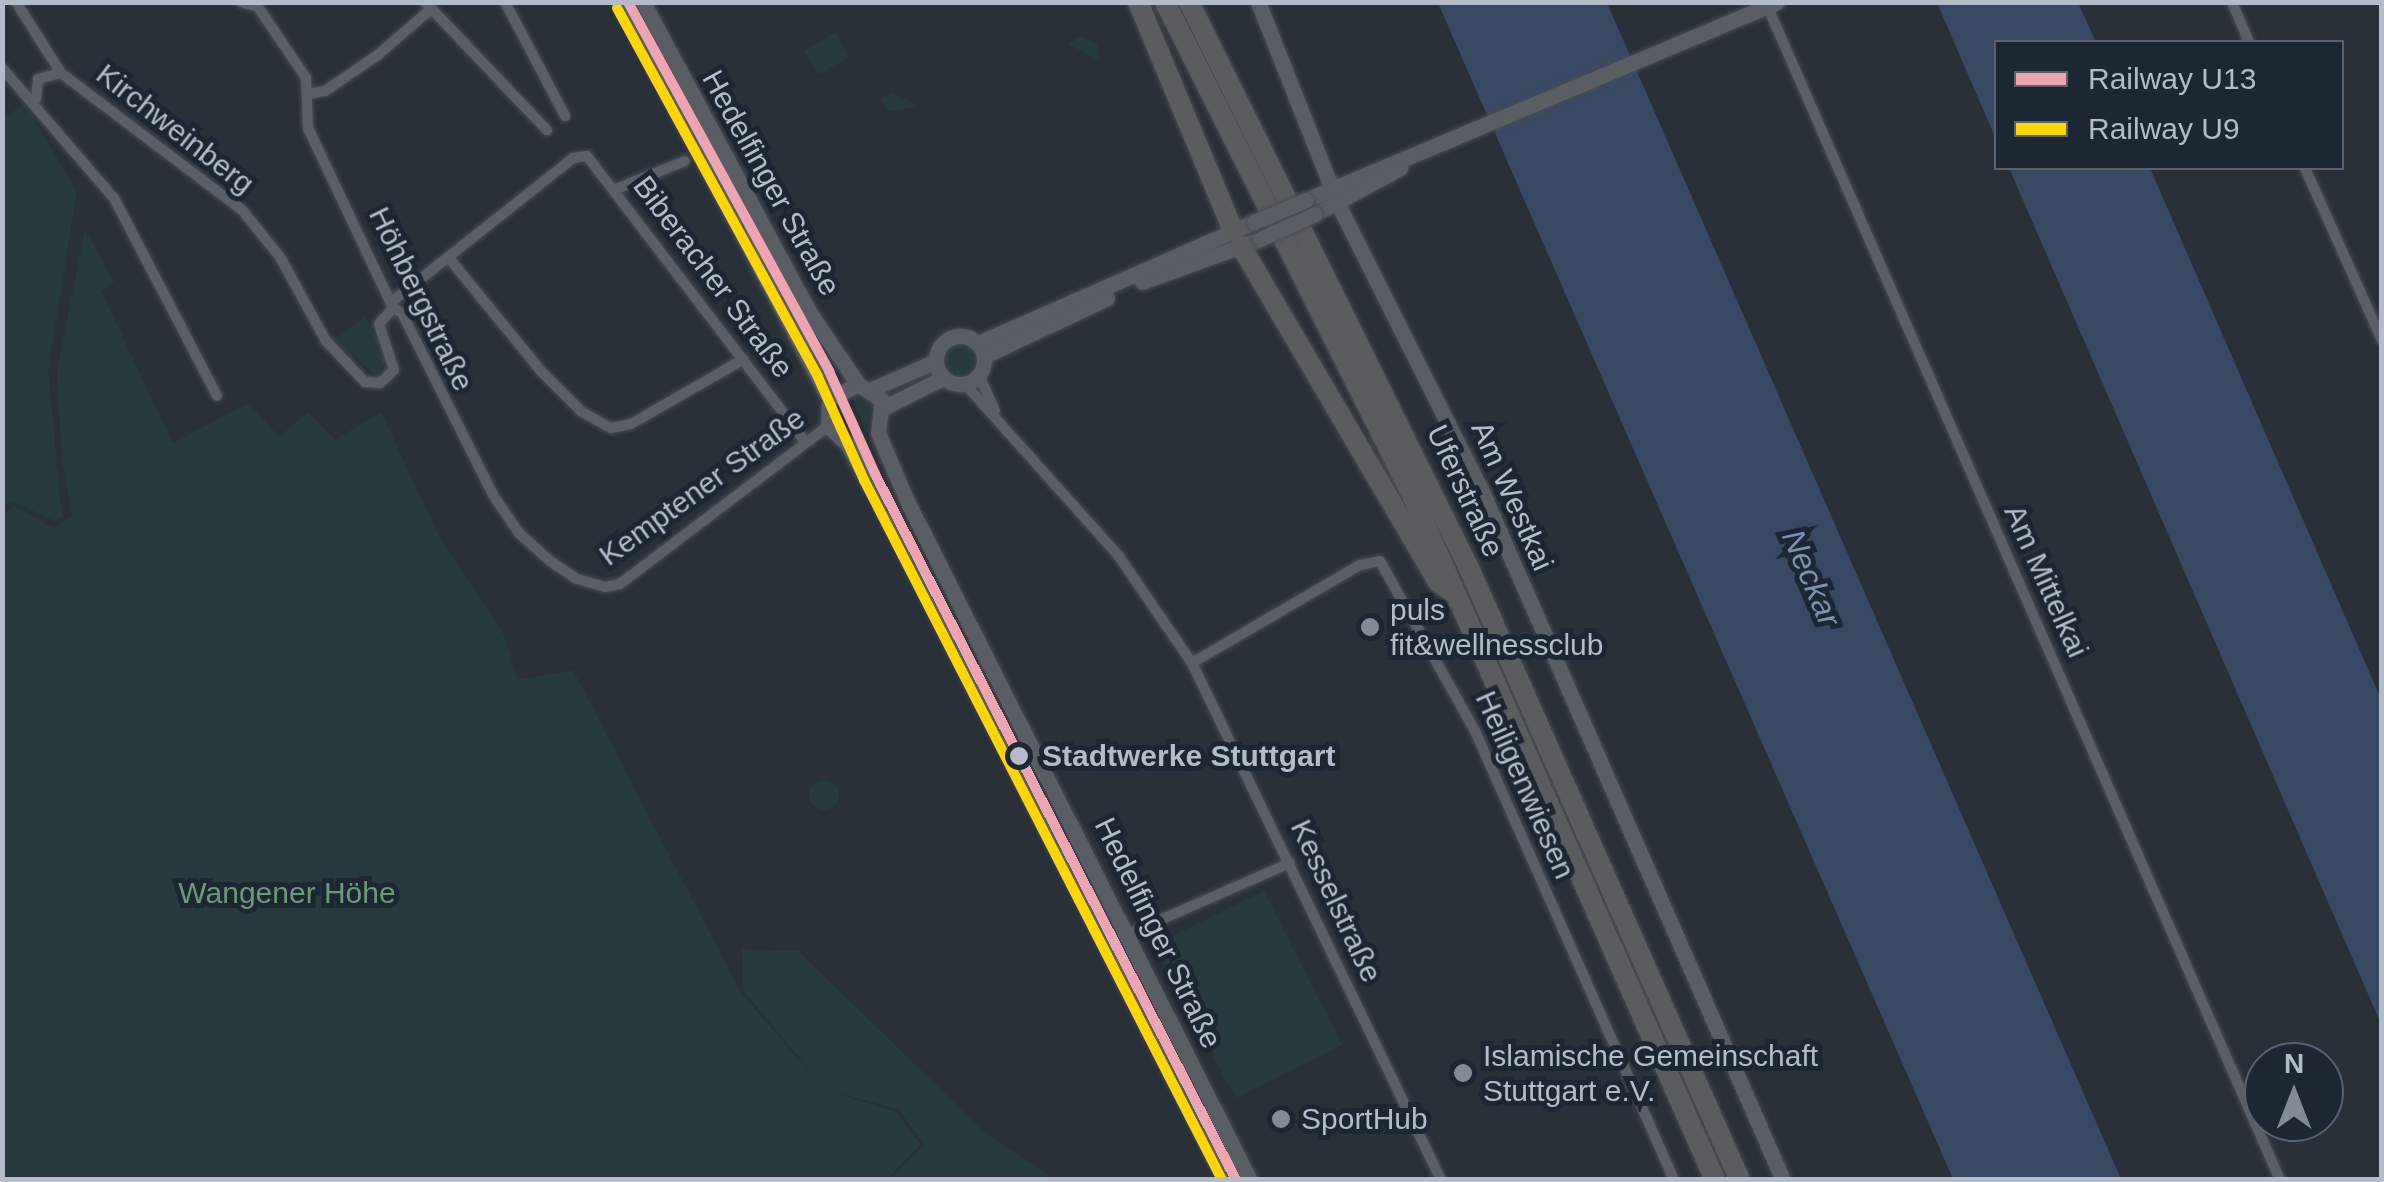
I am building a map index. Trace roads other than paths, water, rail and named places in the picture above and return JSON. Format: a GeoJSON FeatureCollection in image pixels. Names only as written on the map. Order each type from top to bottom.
{"type":"FeatureCollection","features":[{"type":"Feature","properties":{"kind":"highway"},"geometry":{"type":"LineString","coordinates":[[1138,2],[1245,238],[1438,582],[1461,598]]}},
{"type":"Feature","properties":{"kind":"highway","name":"Uferstraße"},"geometry":{"type":"LineString","coordinates":[[1165,2],[1461,598],[1715,1180]]}},
{"type":"Feature","properties":{"kind":"highway","name":"Uferstraße"},"geometry":{"type":"LineString","coordinates":[[1189,2],[1469,568],[1740,1180]]}},
{"type":"Feature","properties":{"kind":"street","name":"Kirchweinberg"},"geometry":{"type":"LineString","coordinates":[[16,2],[61,73],[242,210],[280,257],[326,341],[365,382],[387,380],[394,370],[379,324],[394,304]]}},
{"type":"Feature","properties":{"kind":"street","name":"Höhbergstraße"},"geometry":{"type":"LineString","coordinates":[[241,2],[260,5],[306,78],[308,128],[472,458],[519,533],[577,579],[604,587]]}},
{"type":"Feature","properties":{"kind":"street"},"geometry":{"type":"LineString","coordinates":[[505,2],[566,116]]}},
{"type":"Feature","properties":{"kind":"street","name":"Hedelfinger Straße"},"geometry":{"type":"LineString","coordinates":[[620,2],[830,400]]}},
{"type":"Feature","properties":{"kind":"street","name":"Hedelfinger Straße"},"geometry":{"type":"LineString","coordinates":[[643,2],[808,310],[865,387],[885,407]]}},
{"type":"Feature","properties":{"kind":"street","name":"Am Westkai"},"geometry":{"type":"LineString","coordinates":[[1258,2],[1335,196],[1484,496],[1783,1180]]}},
{"type":"Feature","properties":{"kind":"street"},"geometry":{"type":"LineString","coordinates":[[2232,2],[2248,40]]}},
{"type":"Feature","properties":{"kind":"street"},"geometry":{"type":"LineString","coordinates":[[828,426],[830,400],[936,361],[948,339],[981,350],[1211,248],[1245,238],[1770,4]]}},
{"type":"Feature","properties":{"kind":"street","name":"Am Mittelkai"},"geometry":{"type":"LineString","coordinates":[[1770,4],[2280,1180]]}},
{"type":"Feature","properties":{"kind":"street"},"geometry":{"type":"LineString","coordinates":[[309,94],[325,91],[379,54],[428,6],[547,130]]}},
{"type":"Feature","properties":{"kind":"street"},"geometry":{"type":"LineString","coordinates":[[4,71],[36,100],[114,198],[217,396]]}},
{"type":"Feature","properties":{"kind":"street","name":"Kirchweinberg"},"geometry":{"type":"LineString","coordinates":[[36,100],[38,79],[61,73]]}},
{"type":"Feature","properties":{"kind":"street","name":"Biberacher Straße"},"geometry":{"type":"LineString","coordinates":[[448,258],[573,158],[599,164],[805,441]]}},
{"type":"Feature","properties":{"kind":"street"},"geometry":{"type":"LineString","coordinates":[[616,189],[685,161]]}},
{"type":"Feature","properties":{"kind":"street"},"geometry":{"type":"LineString","coordinates":[[2306,170],[2382,340]]}},
{"type":"Feature","properties":{"kind":"street"},"geometry":{"type":"LineString","coordinates":[[1245,238],[1254,222],[1311,207]]}},
{"type":"Feature","properties":{"kind":"street"},"geometry":{"type":"LineString","coordinates":[[394,304],[448,258],[541,372],[582,412],[611,428],[631,424],[744,359]]}},
{"type":"Feature","properties":{"kind":"street"},"geometry":{"type":"LineString","coordinates":[[846,442],[878,433],[885,407],[943,378],[965,384],[980,375],[981,350]]}},
{"type":"Feature","properties":{"kind":"street"},"geometry":{"type":"LineString","coordinates":[[936,361],[943,378]]}},
{"type":"Feature","properties":{"kind":"street","name":"Kesselstraße"},"geometry":{"type":"LineString","coordinates":[[980,375],[995,412]]}},
{"type":"Feature","properties":{"kind":"street","name":"Kesselstraße"},"geometry":{"type":"LineString","coordinates":[[965,384],[995,412],[1118,555],[1192,664],[1441,1180]]}},
{"type":"Feature","properties":{"kind":"street","name":"Hedelfinger Straße"},"geometry":{"type":"LineString","coordinates":[[828,426],[846,442],[1226,1180]]}},
{"type":"Feature","properties":{"kind":"street","name":"Kemptener Straße"},"geometry":{"type":"LineString","coordinates":[[604,587],[620,584],[828,426]]}},
{"type":"Feature","properties":{"kind":"street","name":"Hedelfinger Straße"},"geometry":{"type":"LineString","coordinates":[[878,433],[1250,1180]]}},
{"type":"Feature","properties":{"kind":"street","name":"Heiligenwiesen"},"geometry":{"type":"LineString","coordinates":[[1192,664],[1360,565],[1380,561],[1476,733],[1674,1180]]}},
{"type":"Feature","properties":{"kind":"street"},"geometry":{"type":"LineString","coordinates":[[1126,935],[1290,864]]}},
{"type":"Feature","properties":{"kind":"water","name":"Neckar"},"geometry":{"type":"Polygon","coordinates":[[[1438,3],[1607,3],[2121,1179],[1953,1179],[1438,3]]]}},
{"type":"Feature","properties":{"kind":"water"},"geometry":{"type":"Polygon","coordinates":[[[1937,3],[2078,3],[2095,40],[1994,40],[1994,134],[1937,3]]]}},
{"type":"Feature","properties":{"kind":"water"},"geometry":{"type":"Polygon","coordinates":[[[2010,170],[2151,170],[2381,699],[2381,1024],[2010,170]]]}},
{"type":"Feature","properties":{"kind":"rail line","name":"U13"},"geometry":{"type":"LineString","coordinates":[[628,2],[829,371],[875,474],[1236,1180]]}},
{"type":"Feature","properties":{"kind":"rail line","name":"U9"},"geometry":{"type":"LineString","coordinates":[[617,8],[818,377],[864,480],[1222,1180]]}},
{"type":"Feature","properties":{"kind":"place","name":"puls fit&wellnessclub"},"geometry":{"type":"Point","coordinates":[1370,627]}},
{"type":"Feature","properties":{"kind":"place","name":"Stadtwerke Stuttgart"},"geometry":{"type":"Point","coordinates":[1019,756]}},
{"type":"Feature","properties":{"kind":"place","name":"Islamische Gemeinschaft Stuttgart e.V."},"geometry":{"type":"Point","coordinates":[1463,1073]}},
{"type":"Feature","properties":{"kind":"place","name":"SportHub"},"geometry":{"type":"Point","coordinates":[1281,1119]}},
{"type":"Feature","properties":{"kind":"park label","name":"Wangener Höhe"},"geometry":{"type":"Point","coordinates":[287,893]}}]}
